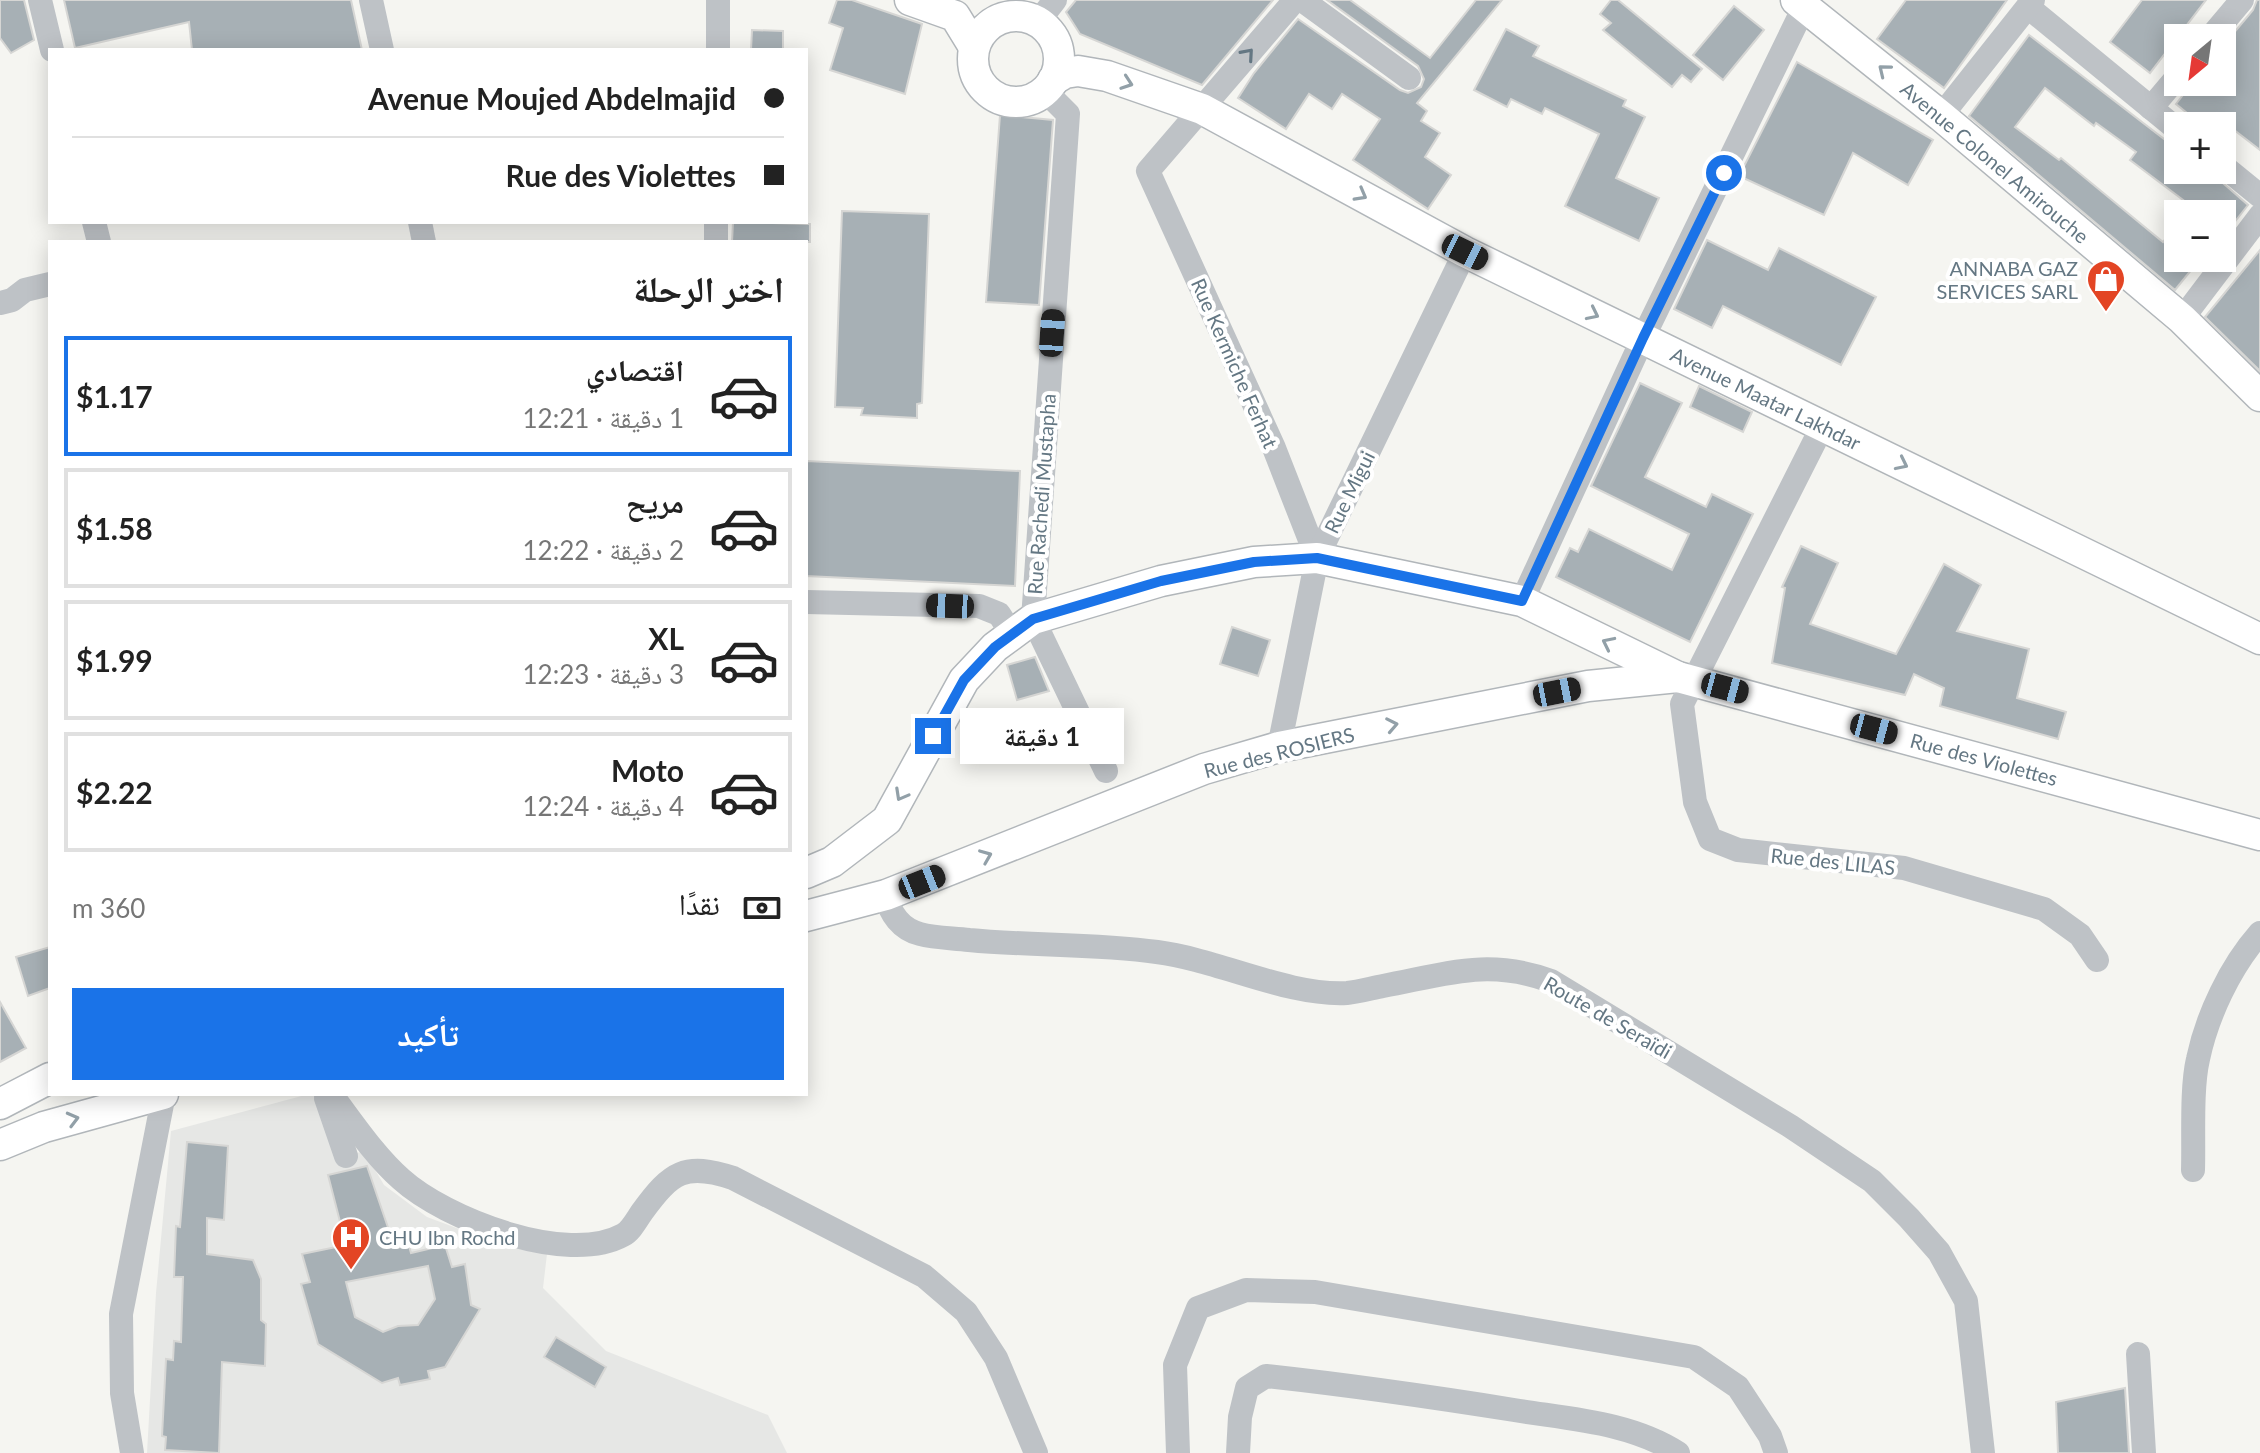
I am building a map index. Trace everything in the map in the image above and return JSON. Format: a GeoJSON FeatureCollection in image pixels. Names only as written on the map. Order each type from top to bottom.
{"type":"FeatureCollection","features":[{"type":"Feature","properties":{"kind":"main road"},"geometry":{"type":"LineString","coordinates":[[910,0],[955,16],[974,47]]}},
{"type":"Feature","properties":{"kind":"main road","name":"Avenue Colonel Amirouche"},"geometry":{"type":"LineString","coordinates":[[1800,3],[1941,116],[2182,319],[2260,396]]}},
{"type":"Feature","properties":{"kind":"main road"},"geometry":{"type":"LineString","coordinates":[[1030,10],[1055,42],[1058,68],[1049,85],[1033,98],[1020,102],[1006,101],[982,86],[975,74],[974,47],[989,26],[1030,10]]}},
{"type":"Feature","properties":{"kind":"main road","name":"Avenue Maatar Lakhdar"},"geometry":{"type":"LineString","coordinates":[[1049,85],[1065,73],[1078,71],[1107,76],[1202,109],[1465,252],[2260,639]]}},
{"type":"Feature","properties":{"kind":"main road","name":"Rue des Violettes"},"geometry":{"type":"LineString","coordinates":[[808,872],[832,862],[887,820],[964,680],[995,647],[1023,626],[1161,581],[1254,562],[1317,558],[1522,601],[1687,678],[2260,835]]}},
{"type":"Feature","properties":{"kind":"main road","name":"Rue des ROSIERS"},"geometry":{"type":"LineString","coordinates":[[808,915],[886,895],[1204,769],[1279,747],[1588,686],[1687,678]]}},
{"type":"Feature","properties":{"kind":"main road"},"geometry":{"type":"LineString","coordinates":[[0,1104],[48,1079]]}},
{"type":"Feature","properties":{"kind":"main road"},"geometry":{"type":"LineString","coordinates":[[0,1145],[44,1127],[156,1096]]}},
{"type":"Feature","properties":{"kind":"street"},"geometry":{"type":"LineString","coordinates":[[40,0],[52,48]]}},
{"type":"Feature","properties":{"kind":"street"},"geometry":{"type":"LineString","coordinates":[[371,0],[382,48]]}},
{"type":"Feature","properties":{"kind":"street"},"geometry":{"type":"LineString","coordinates":[[718,0],[718,48]]}},
{"type":"Feature","properties":{"kind":"street"},"geometry":{"type":"LineString","coordinates":[[1202,109],[1295,0]]}},
{"type":"Feature","properties":{"kind":"street"},"geometry":{"type":"LineString","coordinates":[[1302,0],[1409,78]]}},
{"type":"Feature","properties":{"kind":"street"},"geometry":{"type":"LineString","coordinates":[[2222,24],[2242,0]]}},
{"type":"Feature","properties":{"kind":"street"},"geometry":{"type":"LineString","coordinates":[[1522,601],[1800,3]]}},
{"type":"Feature","properties":{"kind":"street"},"geometry":{"type":"LineString","coordinates":[[1941,116],[2030,4],[2164,119]]}},
{"type":"Feature","properties":{"kind":"street","name":"Rue Rachedi Mustapha"},"geometry":{"type":"LineString","coordinates":[[1023,626],[1068,114],[1049,85]]}},
{"type":"Feature","properties":{"kind":"street"},"geometry":{"type":"LineString","coordinates":[[2151,108],[2164,93]]}},
{"type":"Feature","properties":{"kind":"street","name":"Rue Kermiche Ferhat"},"geometry":{"type":"LineString","coordinates":[[1202,109],[1148,171],[1274,448],[1317,558]]}},
{"type":"Feature","properties":{"kind":"street"},"geometry":{"type":"LineString","coordinates":[[2236,176],[2260,196]]}},
{"type":"Feature","properties":{"kind":"street"},"geometry":{"type":"LineString","coordinates":[[2182,319],[2260,216]]}},
{"type":"Feature","properties":{"kind":"street","name":"Rue Migui"},"geometry":{"type":"LineString","coordinates":[[1279,747],[1317,558],[1465,252]]}},
{"type":"Feature","properties":{"kind":"street"},"geometry":{"type":"LineString","coordinates":[[0,303],[12,300],[25,290],[48,284]]}},
{"type":"Feature","properties":{"kind":"street","name":"Rue des LILAS"},"geometry":{"type":"LineString","coordinates":[[1823,425],[1687,678],[1682,704],[1695,802],[1710,839],[1738,850],[1904,868],[2044,909],[2080,935],[2097,960]]}},
{"type":"Feature","properties":{"kind":"street"},"geometry":{"type":"LineString","coordinates":[[808,602],[979,606],[1023,626],[1106,771]]}},
{"type":"Feature","properties":{"kind":"street","name":"Route de Seraïdi"},"geometry":{"type":"LineString","coordinates":[[886,895],[898,921],[905,928],[922,935],[1001,943],[1105,945],[1161,952],[1214,963],[1299,989],[1347,993],[1487,968],[1526,972],[1551,981],[1790,1126],[1872,1181],[1909,1218],[1939,1252],[1966,1301],[1983,1453]]}},
{"type":"Feature","properties":{"kind":"street"},"geometry":{"type":"LineString","coordinates":[[2193,1170],[2197,1061],[2214,1007],[2260,933]]}},
{"type":"Feature","properties":{"kind":"street"},"geometry":{"type":"LineString","coordinates":[[132,1453],[122,1393],[121,1314],[163,1096]]}},
{"type":"Feature","properties":{"kind":"street"},"geometry":{"type":"LineString","coordinates":[[325,1096],[346,1156]]}},
{"type":"Feature","properties":{"kind":"street"},"geometry":{"type":"LineString","coordinates":[[333,1096],[371,1147],[402,1180],[462,1219],[536,1242],[571,1245],[600,1242],[624,1235],[666,1181],[685,1172],[707,1169],[733,1178],[924,1276],[966,1312],[996,1358],[1036,1453]]}},
{"type":"Feature","properties":{"kind":"street"},"geometry":{"type":"LineString","coordinates":[[1178,1453],[1175,1365],[1198,1308],[1246,1290],[1315,1292],[1694,1357],[1738,1387],[1770,1436],[1776,1453]]}},
{"type":"Feature","properties":{"kind":"street"},"geometry":{"type":"LineString","coordinates":[[2138,1354],[2144,1453]]}},
{"type":"Feature","properties":{"kind":"street"},"geometry":{"type":"LineString","coordinates":[[1238,1453],[1240,1417],[1247,1388],[1266,1376],[1430,1396],[1580,1420],[1658,1440],[1678,1453]]}},
{"type":"Feature","properties":{"kind":"shaded area","name":"CHU Ibn Rochd"},"geometry":{"type":"Polygon","coordinates":[[[302,1096],[315,1096],[335,1159],[364,1151],[384,1185],[427,1217],[486,1239],[547,1254],[543,1288],[606,1351],[768,1415],[787,1453],[147,1453],[156,1293],[171,1131],[302,1096]]]}},
{"type":"Feature","properties":{"kind":"building"},"geometry":{"type":"Polygon","coordinates":[[[0,0],[24,0],[34,40],[11,53],[0,38],[0,0]]]}},
{"type":"Feature","properties":{"kind":"building"},"geometry":{"type":"Polygon","coordinates":[[[64,0],[351,0],[362,48],[192,48],[189,22],[75,48],[64,0]]]}},
{"type":"Feature","properties":{"kind":"building"},"geometry":{"type":"Polygon","coordinates":[[[837,0],[852,0],[922,24],[905,94],[830,70],[843,28],[829,23],[837,0]]]}},
{"type":"Feature","properties":{"kind":"building"},"geometry":{"type":"Polygon","coordinates":[[[1076,0],[1273,0],[1202,85],[1080,34],[1066,12],[1076,0]]]}},
{"type":"Feature","properties":{"kind":"building"},"geometry":{"type":"Polygon","coordinates":[[[1327,0],[1350,0],[1430,58],[1476,0],[1502,0],[1417,103],[1427,111],[1421,121],[1440,133],[1425,157],[1451,175],[1428,209],[1353,160],[1380,119],[1342,94],[1332,109],[1309,94],[1286,129],[1238,98],[1298,19],[1400,90],[1408,93],[1421,87],[1424,79],[1418,66],[1327,0]]]}},
{"type":"Feature","properties":{"kind":"building"},"geometry":{"type":"Polygon","coordinates":[[[1611,0],[1618,0],[1702,69],[1691,82],[1682,75],[1672,87],[1603,30],[1611,23],[1600,14],[1611,0]]]}},
{"type":"Feature","properties":{"kind":"building"},"geometry":{"type":"Polygon","coordinates":[[[1906,0],[2007,0],[1944,88],[1877,39],[1906,0]]]}},
{"type":"Feature","properties":{"kind":"building"},"geometry":{"type":"Polygon","coordinates":[[[2142,0],[2206,0],[2188,24],[2164,24],[2164,55],[2150,73],[2110,42],[2142,0]]]}},
{"type":"Feature","properties":{"kind":"building"},"geometry":{"type":"Polygon","coordinates":[[[2257,0],[2260,0],[2260,150],[2236,131],[2236,112],[2186,112],[2176,104],[2182,96],[2236,96],[2236,30],[2253,10],[2257,0]]]}},
{"type":"Feature","properties":{"kind":"building"},"geometry":{"type":"Polygon","coordinates":[[[1734,6],[1764,30],[1723,80],[1693,55],[1734,6]]]}},
{"type":"Feature","properties":{"kind":"building"},"geometry":{"type":"Polygon","coordinates":[[[1506,29],[1539,46],[1533,56],[1626,100],[1623,106],[1645,117],[1616,178],[1659,198],[1639,241],[1565,206],[1599,134],[1545,108],[1542,114],[1511,99],[1507,107],[1474,90],[1506,29]]]}},
{"type":"Feature","properties":{"kind":"building"},"geometry":{"type":"Polygon","coordinates":[[[752,30],[783,31],[783,48],[751,48],[752,30]]]}},
{"type":"Feature","properties":{"kind":"building"},"geometry":{"type":"Polygon","coordinates":[[[2029,35],[2164,139],[2164,184],[2224,184],[2248,205],[2236,220],[2236,200],[2183,200],[2130,160],[2136,152],[2096,123],[2094,126],[2045,88],[2015,127],[2059,160],[2061,158],[2164,241],[2164,272],[2190,272],[2175,290],[1969,116],[2029,35]]]}},
{"type":"Feature","properties":{"kind":"building"},"geometry":{"type":"Polygon","coordinates":[[[1797,62],[1933,140],[1908,185],[1853,153],[1824,215],[1739,176],[1797,62]]]}},
{"type":"Feature","properties":{"kind":"building"},"geometry":{"type":"Polygon","coordinates":[[[1000,115],[1053,120],[1039,305],[986,302],[1000,115]]]}},
{"type":"Feature","properties":{"kind":"building"},"geometry":{"type":"Polygon","coordinates":[[[842,211],[929,214],[922,403],[917,404],[917,418],[861,415],[863,408],[835,407],[842,211]]]}},
{"type":"Feature","properties":{"kind":"building"},"geometry":{"type":"Polygon","coordinates":[[[733,224],[810,224],[810,242],[732,240],[733,224]]]}},
{"type":"Feature","properties":{"kind":"building"},"geometry":{"type":"Polygon","coordinates":[[[1707,240],[1768,270],[1779,248],[1876,297],[1841,365],[1723,306],[1712,328],[1674,309],[1707,240]]]}},
{"type":"Feature","properties":{"kind":"building"},"geometry":{"type":"Polygon","coordinates":[[[2260,250],[2260,371],[2205,317],[2260,250]]]}},
{"type":"Feature","properties":{"kind":"building"},"geometry":{"type":"Polygon","coordinates":[[[1640,383],[1682,403],[1645,477],[1706,507],[1712,494],[1753,514],[1690,642],[1556,577],[1570,548],[1578,552],[1589,529],[1672,570],[1689,534],[1591,486],[1640,383]]]}},
{"type":"Feature","properties":{"kind":"building"},"geometry":{"type":"Polygon","coordinates":[[[1699,386],[1752,412],[1743,432],[1690,407],[1699,386]]]}},
{"type":"Feature","properties":{"kind":"building"},"geometry":{"type":"Polygon","coordinates":[[[808,461],[1020,471],[1015,586],[808,576],[808,461]]]}},
{"type":"Feature","properties":{"kind":"building"},"geometry":{"type":"Polygon","coordinates":[[[1801,546],[1838,563],[1810,624],[1896,654],[1944,564],[1981,585],[1957,631],[2029,649],[2017,698],[2066,712],[2058,739],[1940,706],[1944,688],[1914,674],[1905,695],[1772,663],[1785,588],[1782,587],[1801,546]]]}},
{"type":"Feature","properties":{"kind":"building"},"geometry":{"type":"Polygon","coordinates":[[[1232,627],[1270,640],[1258,676],[1220,664],[1232,627]]]}},
{"type":"Feature","properties":{"kind":"building"},"geometry":{"type":"Polygon","coordinates":[[[1035,657],[1049,691],[1017,700],[1007,665],[1035,657]]]}},
{"type":"Feature","properties":{"kind":"building"},"geometry":{"type":"Polygon","coordinates":[[[48,948],[48,989],[28,996],[16,957],[48,948]]]}},
{"type":"Feature","properties":{"kind":"building"},"geometry":{"type":"Polygon","coordinates":[[[0,1002],[26,1048],[0,1062],[0,1002]]]}},
{"type":"Feature","properties":{"kind":"building"},"geometry":{"type":"Polygon","coordinates":[[[187,1142],[228,1146],[224,1220],[207,1218],[207,1254],[253,1260],[261,1279],[261,1320],[266,1324],[265,1366],[222,1362],[219,1453],[165,1450],[166,1437],[162,1436],[166,1359],[173,1360],[174,1341],[181,1342],[183,1277],[174,1277],[176,1226],[180,1227],[187,1142]]]}},
{"type":"Feature","properties":{"kind":"building"},"geometry":{"type":"Polygon","coordinates":[[[367,1166],[395,1248],[409,1246],[411,1253],[445,1245],[452,1267],[465,1264],[471,1305],[480,1309],[445,1367],[428,1371],[430,1379],[400,1385],[398,1378],[382,1383],[318,1344],[301,1284],[310,1282],[302,1254],[346,1245],[328,1175],[367,1166]],[[428,1266],[346,1282],[355,1317],[383,1332],[398,1326],[418,1325],[435,1299],[428,1266]]]}},
{"type":"Feature","properties":{"kind":"building"},"geometry":{"type":"Polygon","coordinates":[[[556,1337],[606,1367],[595,1387],[544,1357],[556,1337]]]}},
{"type":"Feature","properties":{"kind":"building"},"geometry":{"type":"Polygon","coordinates":[[[2125,1388],[2129,1453],[2058,1453],[2056,1402],[2125,1388]]]}},
{"type":"Feature","properties":{"kind":"place","name":"ANNABA GAZ SERVICES SARL"},"geometry":{"type":"Point","coordinates":[2106,313]}},
{"type":"Feature","properties":{"kind":"place","name":"CHU Ibn Rochd"},"geometry":{"type":"Point","coordinates":[351,1271]}},
{"type":"Feature","properties":{"kind":"route"},"geometry":{"type":"LineString","coordinates":[[933,736],[964,680],[995,647],[1033,619],[1161,581],[1254,562],[1317,558],[1522,601],[1643,338],[1724,173]]}}]}
